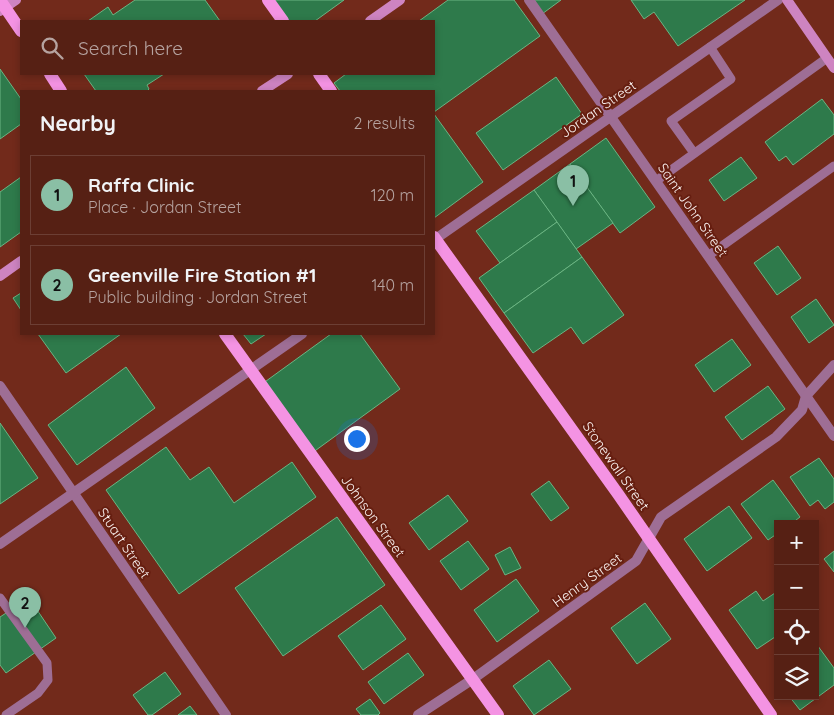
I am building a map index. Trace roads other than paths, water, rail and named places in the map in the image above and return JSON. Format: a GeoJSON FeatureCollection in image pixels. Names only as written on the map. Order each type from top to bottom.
{"type":"FeatureCollection","features":[{"type":"Feature","properties":{"kind":"main road"},"geometry":{"type":"LineString","coordinates":[[268,0],[282,20]]}},
{"type":"Feature","properties":{"kind":"main road"},"geometry":{"type":"LineString","coordinates":[[371,20],[400,0]]}},
{"type":"Feature","properties":{"kind":"main road"},"geometry":{"type":"LineString","coordinates":[[787,0],[834,68]]}},
{"type":"Feature","properties":{"kind":"main road"},"geometry":{"type":"LineString","coordinates":[[5,5],[20,29]]}},
{"type":"Feature","properties":{"kind":"main road"},"geometry":{"type":"LineString","coordinates":[[51,75],[60,90]]}},
{"type":"Feature","properties":{"kind":"main road"},"geometry":{"type":"LineString","coordinates":[[264,90],[286,75]]}},
{"type":"Feature","properties":{"kind":"main road"},"geometry":{"type":"LineString","coordinates":[[320,75],[331,90]]}},
{"type":"Feature","properties":{"kind":"main road","name":"Stonewall Street"},"geometry":{"type":"LineString","coordinates":[[435,240],[612,486],[771,715]]}},
{"type":"Feature","properties":{"kind":"main road"},"geometry":{"type":"LineString","coordinates":[[0,276],[20,262]]}},
{"type":"Feature","properties":{"kind":"main road","name":"Johnson Street"},"geometry":{"type":"LineString","coordinates":[[226,335],[498,715]]}},
{"type":"Feature","properties":{"kind":"street","name":"Saint John Street"},"geometry":{"type":"LineString","coordinates":[[529,0],[834,436]]}},
{"type":"Feature","properties":{"kind":"street","name":"Jordan Street"},"geometry":{"type":"LineString","coordinates":[[435,238],[778,0]]}},
{"type":"Feature","properties":{"kind":"street"},"geometry":{"type":"LineString","coordinates":[[0,544],[301,335]]}},
{"type":"Feature","properties":{"kind":"street","name":"Henry Street"},"geometry":{"type":"LineString","coordinates":[[418,715],[473,679],[636,561],[661,517],[776,437],[802,410],[806,396],[834,365]]}},
{"type":"Feature","properties":{"kind":"street","name":"Stuart Street"},"geometry":{"type":"LineString","coordinates":[[0,386],[226,715]]}},
{"type":"Feature","properties":{"kind":"lane"},"geometry":{"type":"LineString","coordinates":[[694,153],[671,121],[731,78],[710,47]]}},
{"type":"Feature","properties":{"kind":"lane"},"geometry":{"type":"LineString","coordinates":[[656,181],[827,58]]}},
{"type":"Feature","properties":{"kind":"lane"},"geometry":{"type":"LineString","coordinates":[[708,256],[834,166]]}},
{"type":"Feature","properties":{"kind":"lane"},"geometry":{"type":"LineString","coordinates":[[0,598],[47,663],[48,680],[38,693],[6,715]]}},
{"type":"Feature","properties":{"kind":"place","name":"Raffa Clinic"},"geometry":{"type":"Point","coordinates":[573,206]}},
{"type":"Feature","properties":{"kind":"place","name":"Greenville Fire Station #1"},"geometry":{"type":"Point","coordinates":[25,628]}}]}
